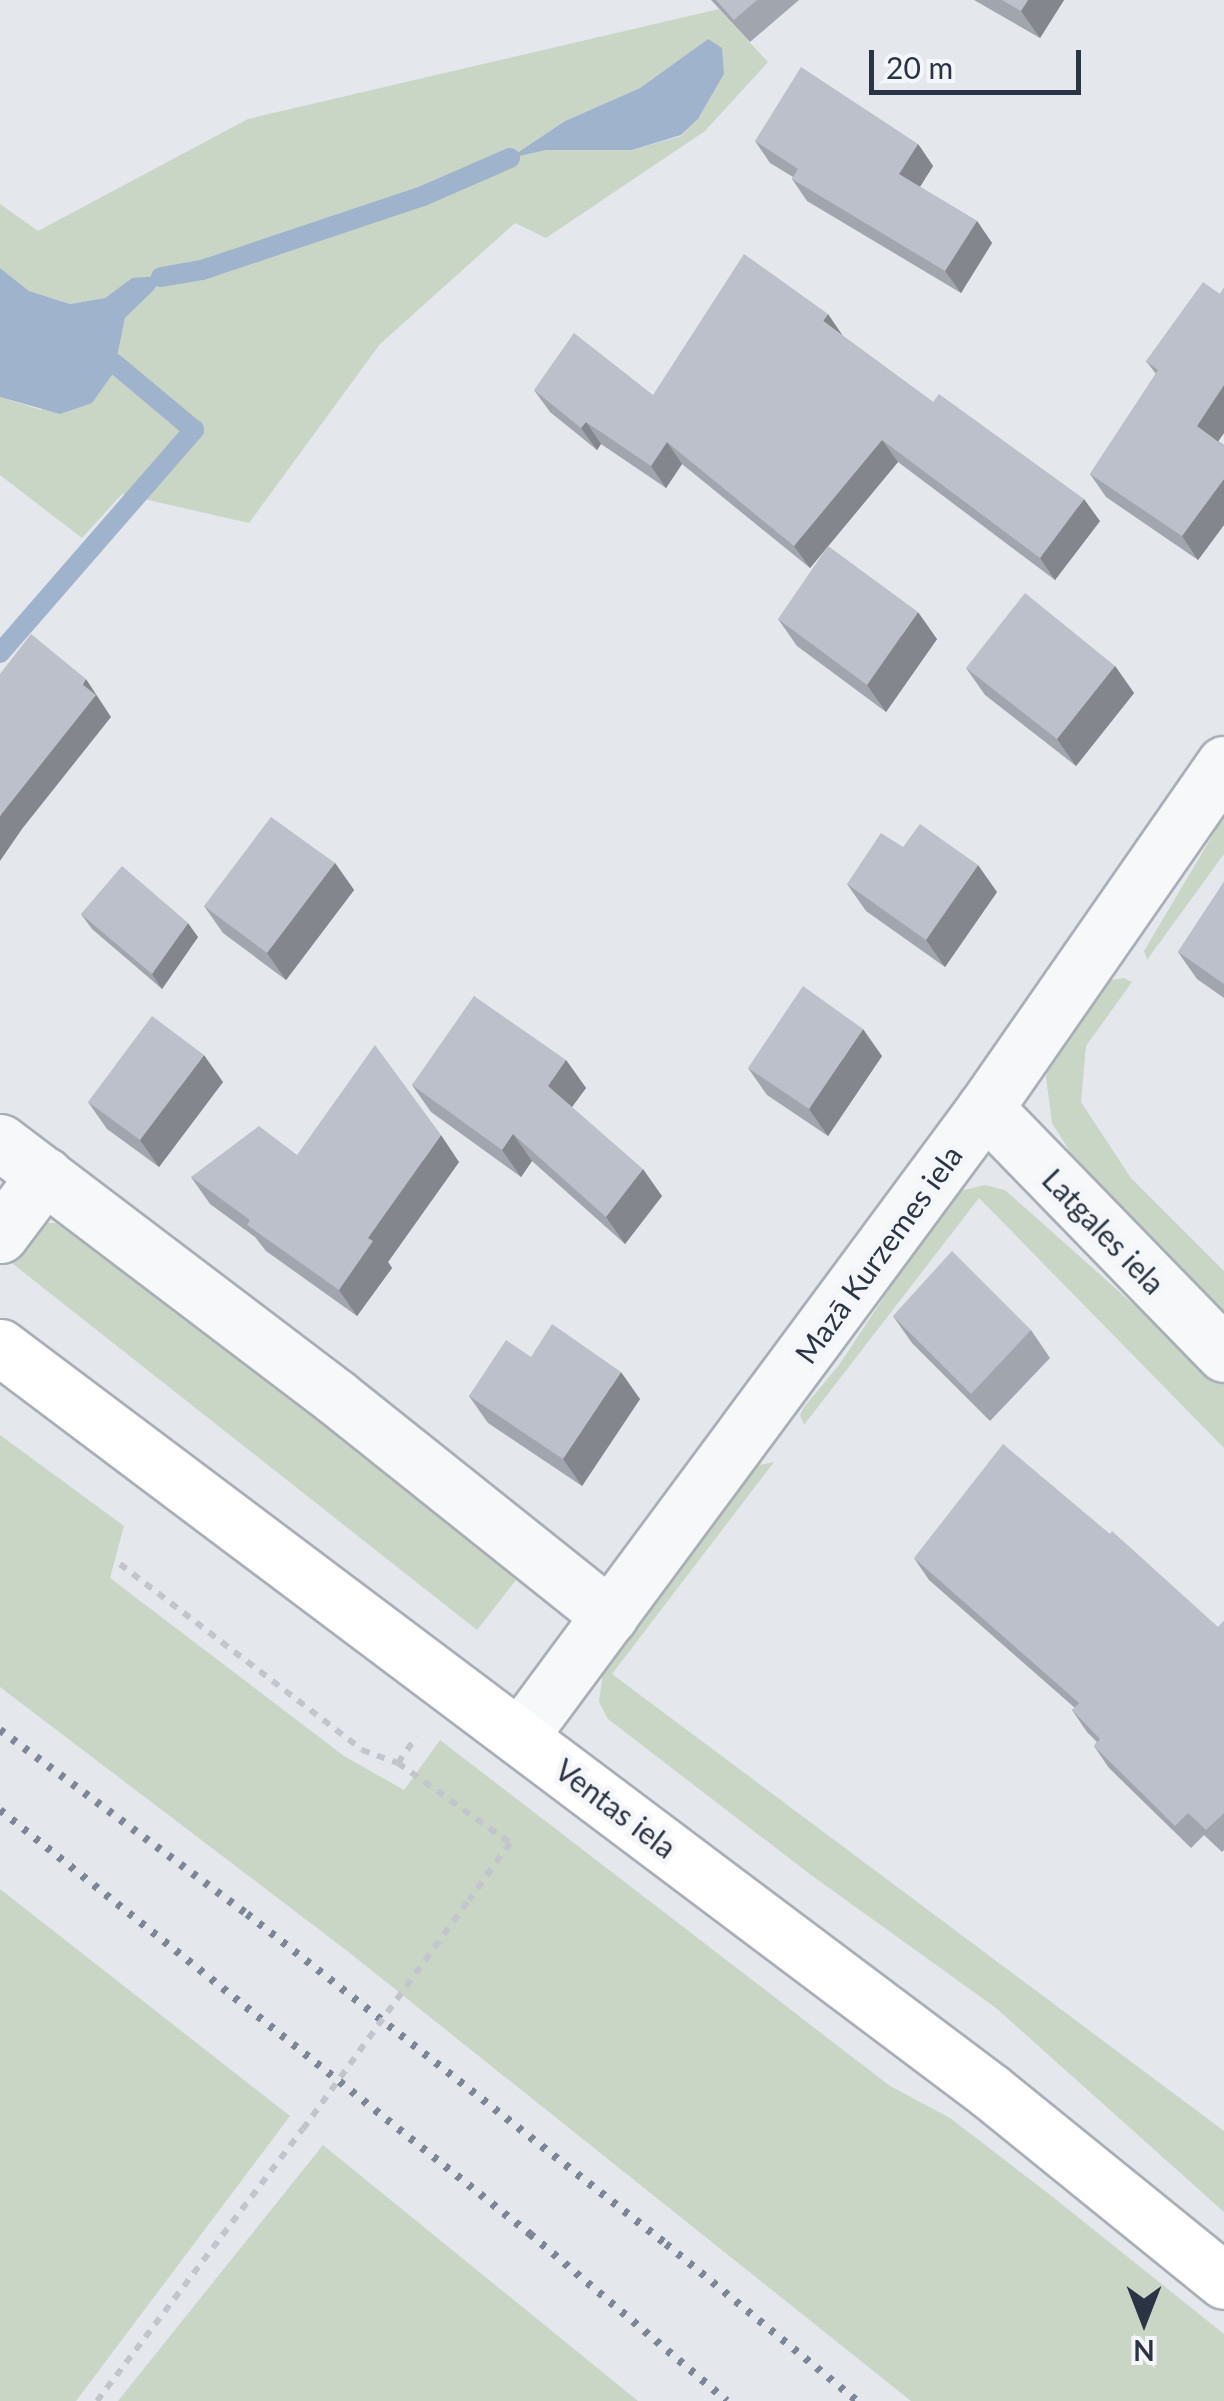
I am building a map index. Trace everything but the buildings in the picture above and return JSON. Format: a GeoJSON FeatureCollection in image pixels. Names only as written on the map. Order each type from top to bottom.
{"type":"FeatureCollection","features":[{"type":"Feature","properties":{"kind":"highway","name":"Ventas iela"},"geometry":{"type":"LineString","coordinates":[[0,1347],[992,2092],[1224,2281]]}},
{"type":"Feature","properties":{"kind":"street","name":"Mazā Kurzemes iela"},"geometry":{"type":"LineString","coordinates":[[520,1736],[985,1108],[1224,764]]}},
{"type":"Feature","properties":{"kind":"street","name":"Latgales iela"},"geometry":{"type":"LineString","coordinates":[[985,1108],[1224,1354]]}},
{"type":"Feature","properties":{"kind":"street"},"geometry":{"type":"LineString","coordinates":[[0,1142],[337,1398],[610,1616]]}},
{"type":"Feature","properties":{"kind":"street"},"geometry":{"type":"LineString","coordinates":[[0,1235],[45,1175]]}},
{"type":"Feature","properties":{"kind":"path"},"geometry":{"type":"LineString","coordinates":[[96,2401],[211,2256],[510,1843],[398,1763],[362,1750],[120,1564]]}},
{"type":"Feature","properties":{"kind":"green space"},"geometry":{"type":"Polygon","coordinates":[[[719,9],[768,62],[705,131],[546,238],[515,223],[380,344],[249,523],[122,494],[82,538],[0,475],[0,397],[41,410],[114,372],[125,318],[154,290],[132,278],[105,298],[70,304],[29,291],[0,268],[0,204],[38,231],[248,119],[719,9]],[[708,39],[640,88],[565,121],[514,156],[546,150],[632,150],[681,136],[698,119],[724,74],[708,39]]]}},
{"type":"Feature","properties":{"kind":"green space"},"geometry":{"type":"Polygon","coordinates":[[[1224,816],[1224,854],[1147,960],[1144,951],[1224,816]]]}},
{"type":"Feature","properties":{"kind":"green space"},"geometry":{"type":"Polygon","coordinates":[[[1124,978],[1132,982],[1086,1046],[1081,1102],[1131,1178],[1224,1271],[1224,1317],[1078,1164],[1052,1123],[1046,1077],[1052,1055],[1111,980],[1124,978]]]}},
{"type":"Feature","properties":{"kind":"green space"},"geometry":{"type":"Polygon","coordinates":[[[985,1185],[1005,1190],[1224,1385],[1224,1448],[979,1198],[804,1425],[800,1415],[804,1407],[839,1365],[945,1205],[960,1191],[985,1185]]]}},
{"type":"Feature","properties":{"kind":"green space"},"geometry":{"type":"Polygon","coordinates":[[[36,1223],[56,1223],[75,1235],[180,1317],[378,1460],[490,1551],[516,1580],[477,1630],[13,1264],[8,1255],[36,1223]]]}},
{"type":"Feature","properties":{"kind":"green space"},"geometry":{"type":"Polygon","coordinates":[[[0,1435],[124,1526],[110,1578],[344,1756],[404,1790],[440,1740],[890,2086],[950,2118],[1049,2194],[1224,2334],[1224,2401],[911,2401],[346,1950],[0,1687],[0,1435]]]}},
{"type":"Feature","properties":{"kind":"green space"},"geometry":{"type":"Polygon","coordinates":[[[774,1462],[612,1674],[1224,2131],[1224,2212],[996,2008],[811,1875],[608,1719],[599,1702],[604,1665],[754,1466],[774,1462]]]}},
{"type":"Feature","properties":{"kind":"green space"},"geometry":{"type":"Polygon","coordinates":[[[0,1889],[290,2116],[76,2401],[0,2401],[0,1889]]]}},
{"type":"Feature","properties":{"kind":"green space"},"geometry":{"type":"Polygon","coordinates":[[[323,2145],[638,2401],[118,2401],[323,2145]]]}},
{"type":"Feature","properties":{"kind":"water"},"geometry":{"type":"Polygon","coordinates":[[[708,39],[722,48],[724,74],[698,119],[681,135],[632,150],[546,150],[510,158],[565,121],[640,88],[708,39]]]}},
{"type":"Feature","properties":{"kind":"water"},"geometry":{"type":"Polygon","coordinates":[[[0,268],[29,291],[70,304],[105,298],[132,278],[161,276],[154,290],[125,318],[114,372],[92,403],[60,414],[0,397],[0,268]]]}},
{"type":"Feature","properties":{"kind":"waterway"},"geometry":{"type":"LineString","coordinates":[[161,277],[202,270],[423,196],[510,158]]}},
{"type":"Feature","properties":{"kind":"waterway"},"geometry":{"type":"LineString","coordinates":[[0,653],[194,430],[115,364]]}},
{"type":"Feature","properties":{"kind":"railway"},"geometry":{"type":"LineString","coordinates":[[0,1730],[247,1914],[666,2244],[857,2401]]}},
{"type":"Feature","properties":{"kind":"railway"},"geometry":{"type":"LineString","coordinates":[[0,1810],[530,2234],[727,2401]]}}]}
